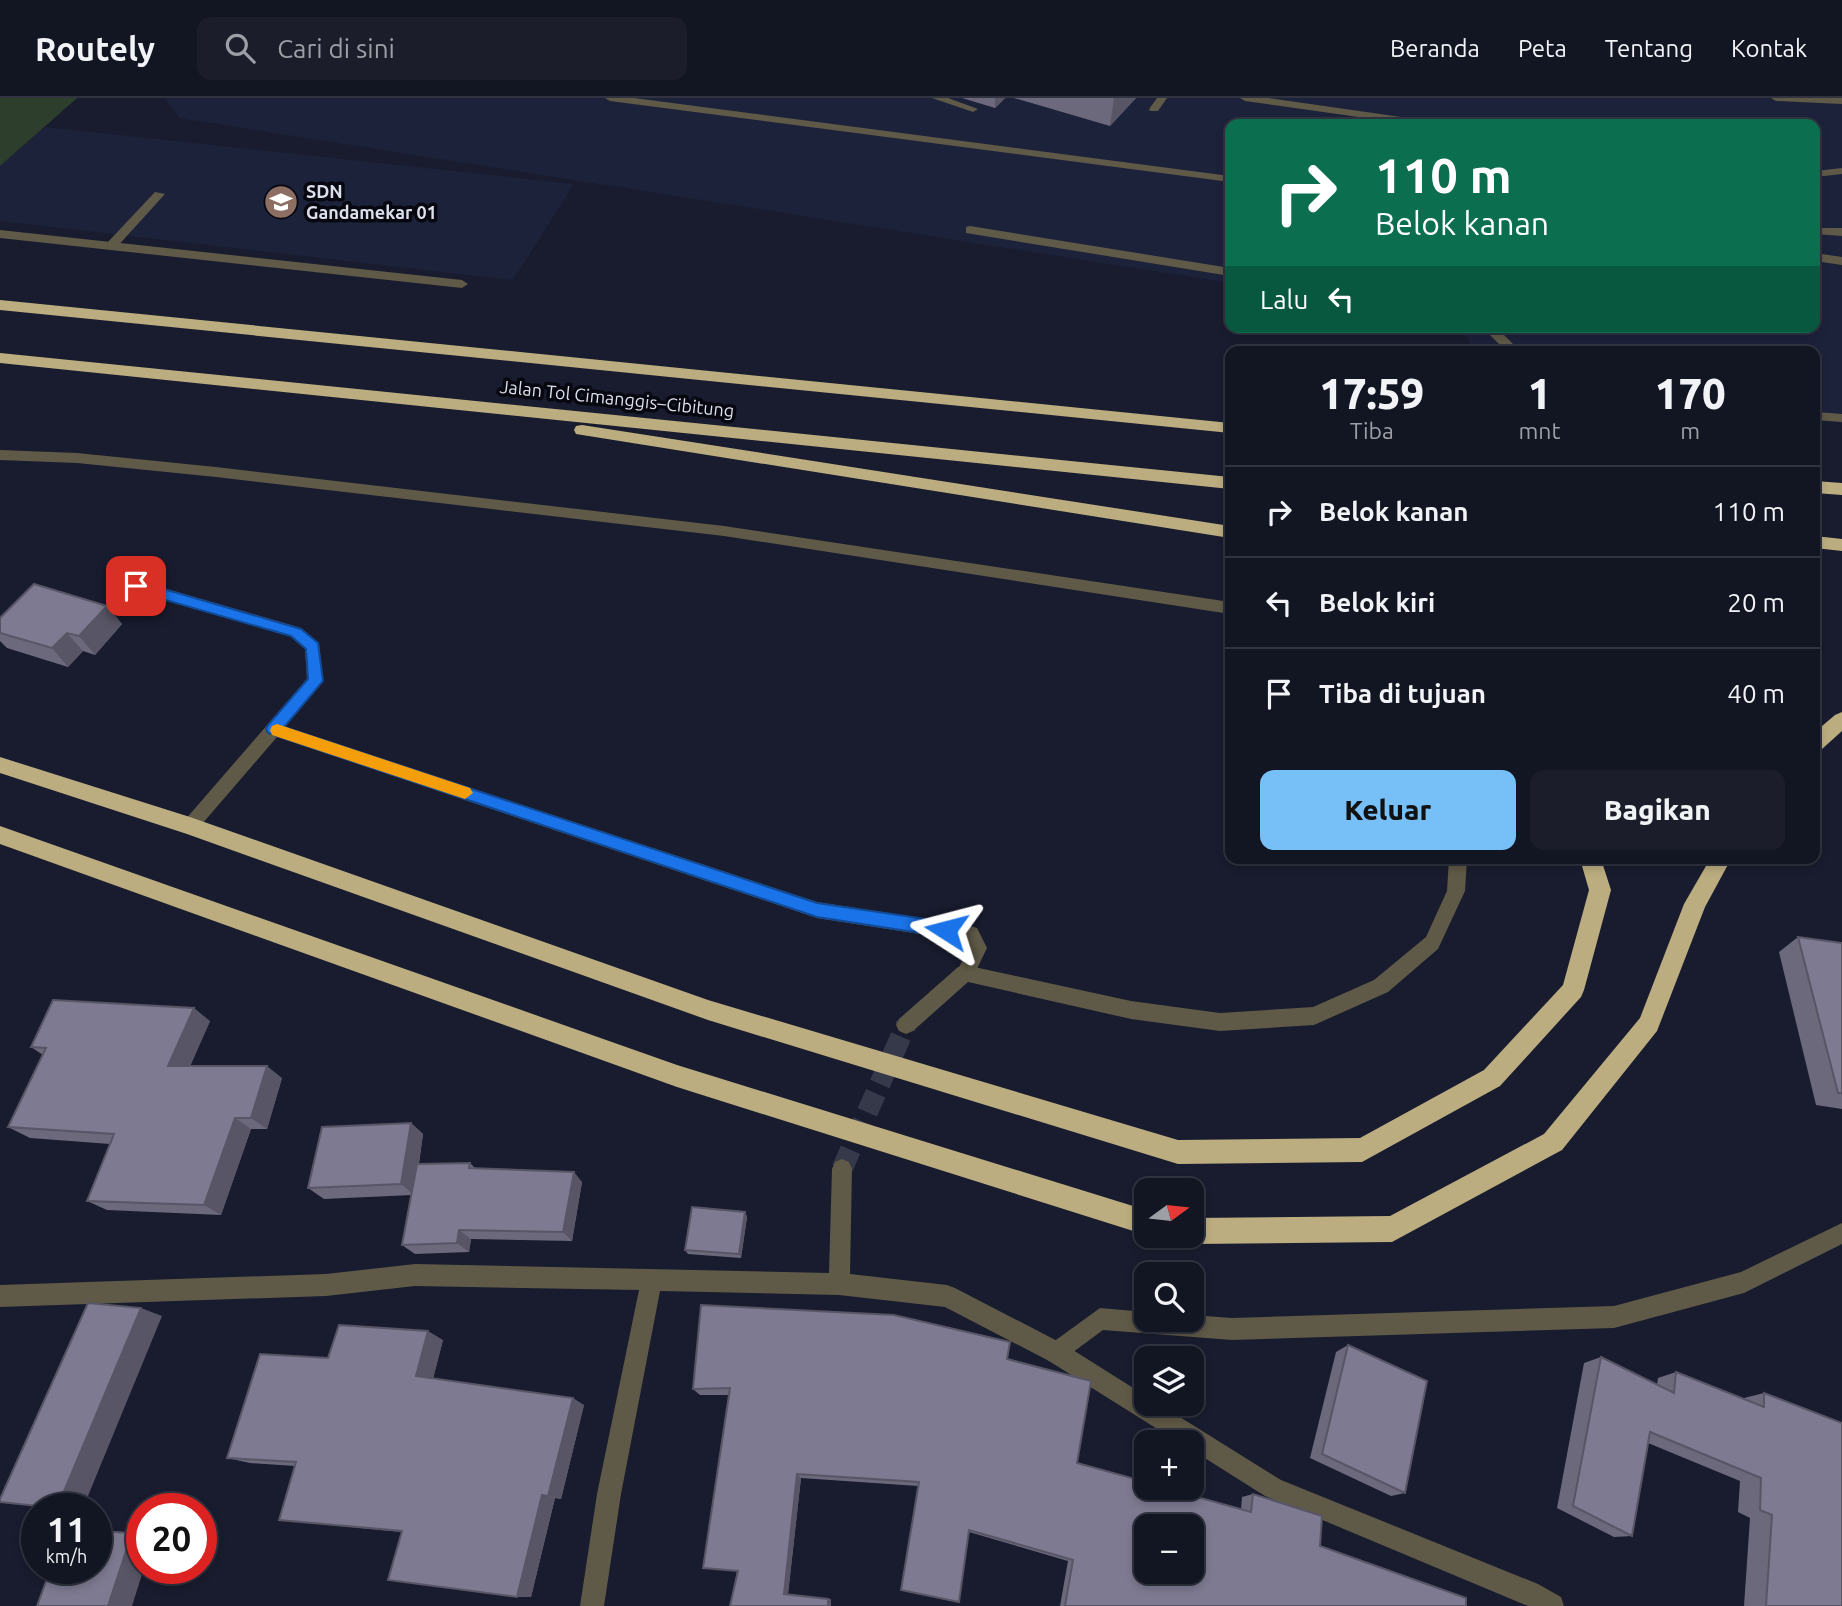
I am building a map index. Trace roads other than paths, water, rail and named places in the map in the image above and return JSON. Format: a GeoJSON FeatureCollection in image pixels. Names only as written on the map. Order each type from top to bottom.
{"type":"FeatureCollection","features":[{"type":"Feature","properties":{"kind":"highway","name":"Jalan Tol Cimanggis–Cibitung"},"geometry":{"type":"LineString","coordinates":[[0,305],[1225,428]]}},
{"type":"Feature","properties":{"kind":"highway","name":"Jalan Tol Cimanggis–Cibitung"},"geometry":{"type":"LineString","coordinates":[[0,358],[1225,481]]}},
{"type":"Feature","properties":{"kind":"highway"},"geometry":{"type":"LineString","coordinates":[[349,393],[1225,531]]}},
{"type":"Feature","properties":{"kind":"highway"},"geometry":{"type":"LineString","coordinates":[[1820,487],[1842,489]]}},
{"type":"Feature","properties":{"kind":"highway"},"geometry":{"type":"LineString","coordinates":[[1820,543],[1842,545]]}},
{"type":"Feature","properties":{"kind":"highway"},"geometry":{"type":"LineString","coordinates":[[1820,739],[1842,720]]}},
{"type":"Feature","properties":{"kind":"highway"},"geometry":{"type":"LineString","coordinates":[[0,765],[190,826],[708,1010],[1178,1152],[1362,1150],[1492,1078],[1573,990],[1600,890],[1592,864]]}},
{"type":"Feature","properties":{"kind":"highway"},"geometry":{"type":"LineString","coordinates":[[0,835],[677,1076],[1134,1219]]}},
{"type":"Feature","properties":{"kind":"highway"},"geometry":{"type":"LineString","coordinates":[[1204,1231],[1392,1229],[1553,1142],[1649,1024],[1695,904],[1718,864]]}},
{"type":"Feature","properties":{"kind":"street"},"geometry":{"type":"LineString","coordinates":[[610,98],[1225,178]]}},
{"type":"Feature","properties":{"kind":"street"},"geometry":{"type":"LineString","coordinates":[[937,98],[973,109]]}},
{"type":"Feature","properties":{"kind":"street"},"geometry":{"type":"LineString","coordinates":[[1154,109],[1162,98]]}},
{"type":"Feature","properties":{"kind":"street"},"geometry":{"type":"LineString","coordinates":[[1245,98],[1276,100],[1397,119]]}},
{"type":"Feature","properties":{"kind":"street"},"geometry":{"type":"LineString","coordinates":[[1776,98],[1842,101]]}},
{"type":"Feature","properties":{"kind":"street"},"geometry":{"type":"LineString","coordinates":[[1820,173],[1842,171]]}},
{"type":"Feature","properties":{"kind":"street"},"geometry":{"type":"LineString","coordinates":[[111,246],[159,194]]}},
{"type":"Feature","properties":{"kind":"street"},"geometry":{"type":"LineString","coordinates":[[970,230],[1225,271]]}},
{"type":"Feature","properties":{"kind":"street"},"geometry":{"type":"LineString","coordinates":[[1820,231],[1842,232]]}},
{"type":"Feature","properties":{"kind":"street"},"geometry":{"type":"LineString","coordinates":[[0,234],[463,284]]}},
{"type":"Feature","properties":{"kind":"street"},"geometry":{"type":"LineString","coordinates":[[1820,258],[1842,261]]}},
{"type":"Feature","properties":{"kind":"street"},"geometry":{"type":"LineString","coordinates":[[1494,333],[1509,346]]}},
{"type":"Feature","properties":{"kind":"street"},"geometry":{"type":"LineString","coordinates":[[1820,416],[1842,418]]}},
{"type":"Feature","properties":{"kind":"street"},"geometry":{"type":"LineString","coordinates":[[0,455],[77,458],[216,472],[724,531],[1225,607]]}},
{"type":"Feature","properties":{"kind":"street"},"geometry":{"type":"LineString","coordinates":[[136,586],[296,632],[313,647],[315,681],[190,826]]}},
{"type":"Feature","properties":{"kind":"street"},"geometry":{"type":"LineString","coordinates":[[273,729],[817,910],[971,933],[978,948],[965,973],[906,1025]]}},
{"type":"Feature","properties":{"kind":"street"},"geometry":{"type":"LineString","coordinates":[[965,973],[1131,1010],[1207,1021],[1314,1016],[1381,986],[1432,943],[1456,891],[1458,864]]}},
{"type":"Feature","properties":{"kind":"street"},"geometry":{"type":"LineString","coordinates":[[839,1284],[842,1169]]}},
{"type":"Feature","properties":{"kind":"street"},"geometry":{"type":"LineString","coordinates":[[1057,1353],[1100,1318],[1232,1329],[1614,1317],[1744,1282],[1842,1233]]}},
{"type":"Feature","properties":{"kind":"street"},"geometry":{"type":"LineString","coordinates":[[0,1296],[326,1285],[415,1275],[839,1284],[947,1296],[1057,1353],[1273,1488],[1529,1593],[1552,1606]]}},
{"type":"Feature","properties":{"kind":"street"},"geometry":{"type":"LineString","coordinates":[[592,1606],[609,1494],[652,1279]]}},
{"type":"Feature","properties":{"kind":"tunnel"},"geometry":{"type":"LineString","coordinates":[[842,1169],[906,1025]]}},
{"type":"Feature","properties":{"kind":"place","name":"SDN Gandamekar 01"},"geometry":{"type":"Point","coordinates":[281,202]}}]}
